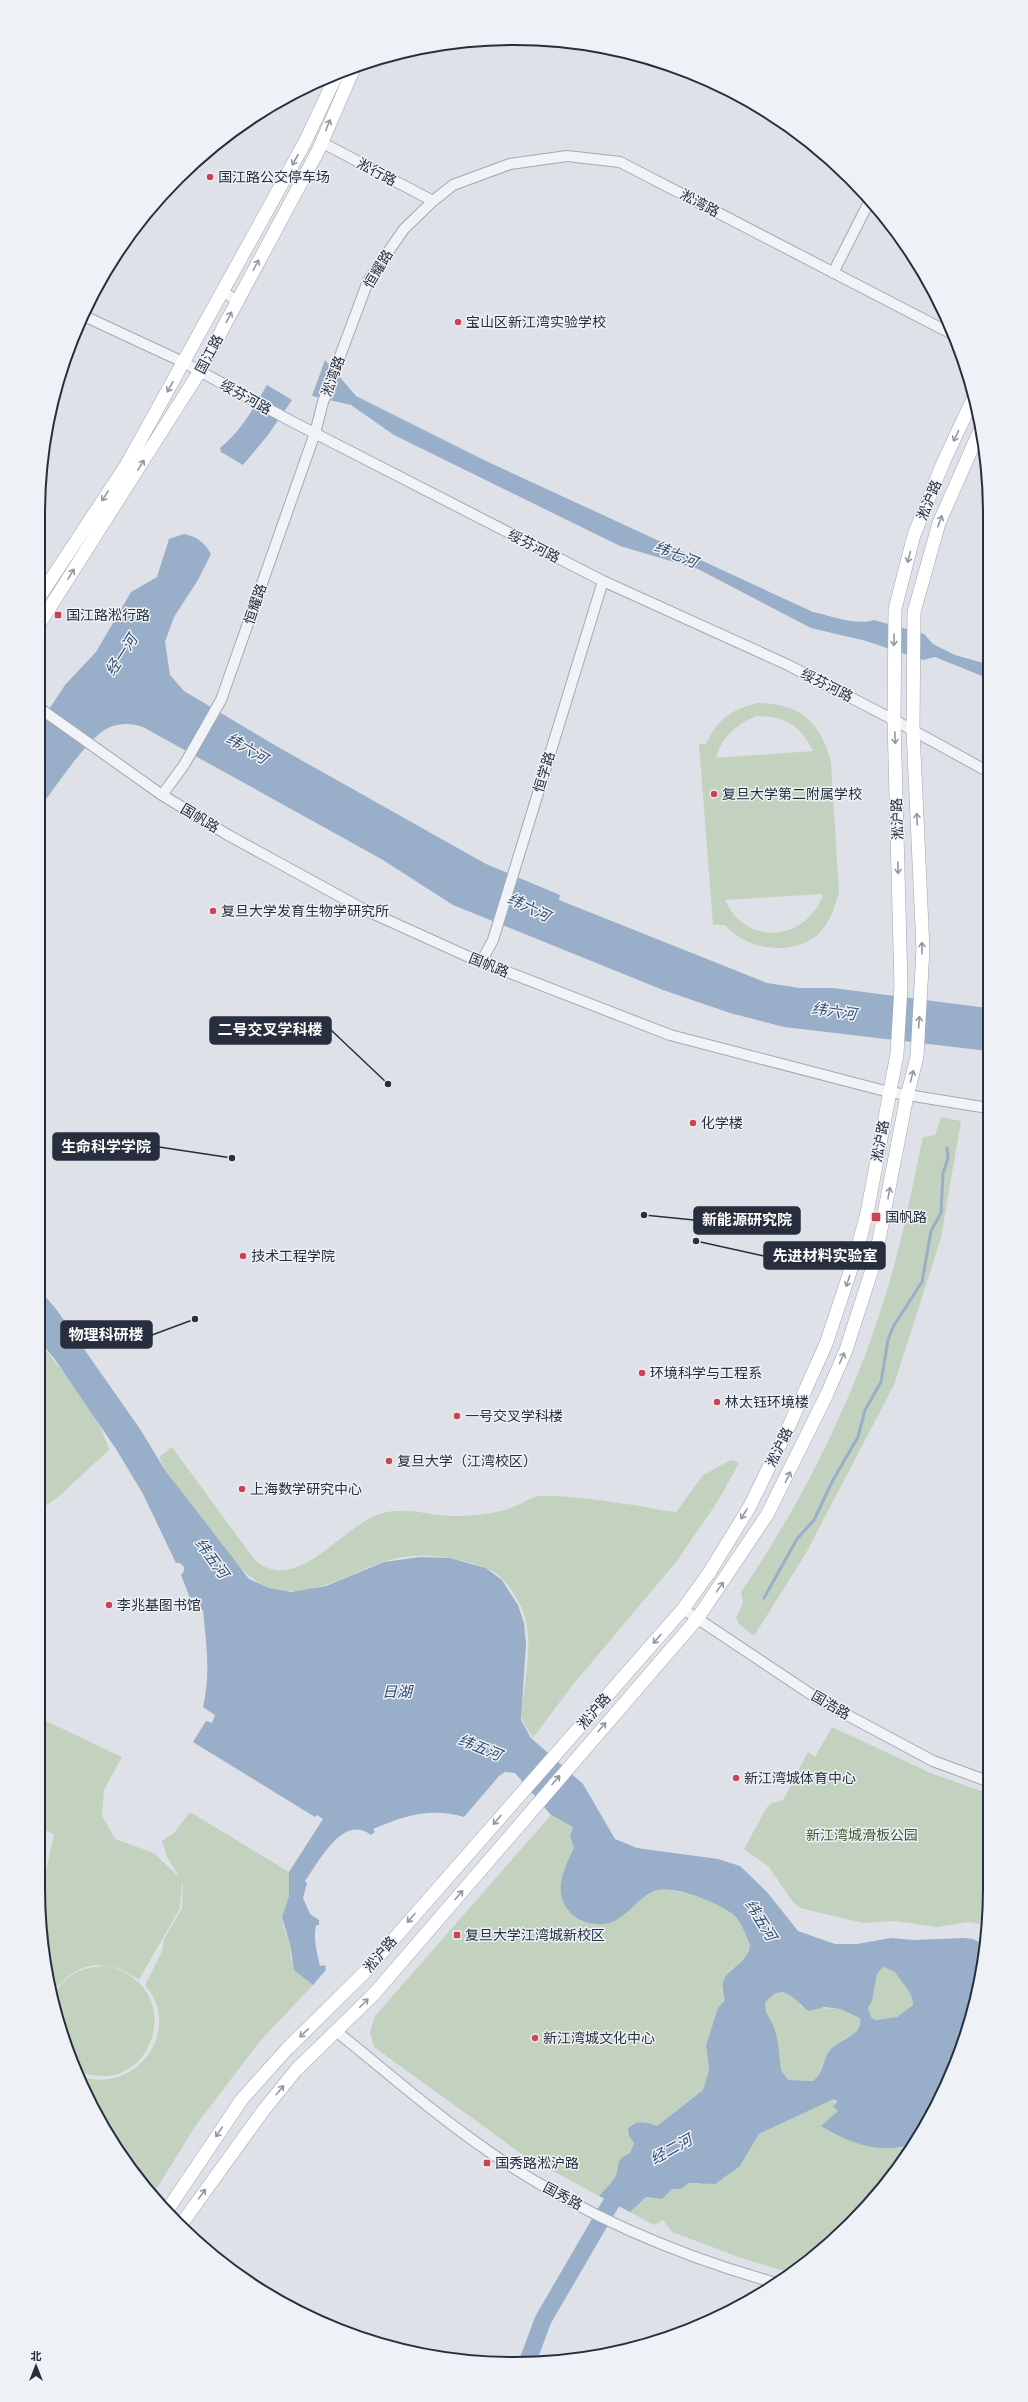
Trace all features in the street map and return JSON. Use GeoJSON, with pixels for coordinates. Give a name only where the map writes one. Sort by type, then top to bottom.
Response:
{"type":"FeatureCollection","features":[{"type":"Feature","properties":{"kind":"main road","name":"国江路"},"geometry":{"type":"LineString","coordinates":[[45,615],[200,371],[321,142],[351,75]]}},
{"type":"Feature","properties":{"kind":"main road","name":"国江路"},"geometry":{"type":"LineString","coordinates":[[45,588],[127,464],[305,142],[333,82]]}},
{"type":"Feature","properties":{"kind":"main road","name":"淞沪路"},"geometry":{"type":"LineString","coordinates":[[170,2207],[242,2099],[286,2049],[321,2017],[364,1973],[522,1790],[683,1609],[709,1573],[750,1506],[790,1426],[826,1344],[855,1257],[867,1213],[897,1054],[901,986],[894,720],[895,610],[914,535],[943,463],[970,405]]}},
{"type":"Feature","properties":{"kind":"main road","name":"淞沪路"},"geometry":{"type":"LineString","coordinates":[[183,2221],[263,2111],[296,2070],[374,1994],[536,1803],[697,1619],[723,1583],[774,1501],[810,1432],[846,1350],[875,1260],[907,1096],[917,1057],[922,949],[913,730],[914,612],[939,523],[976,438]]}},
{"type":"Feature","properties":{"kind":"main road","name":"国秀路"},"geometry":{"type":"LineString","coordinates":[[321,2017],[336,2031]]}},
{"type":"Feature","properties":{"kind":"street","name":"淞行路"},"geometry":{"type":"LineString","coordinates":[[321,142],[433,201]]}},
{"type":"Feature","properties":{"kind":"street","name":"淞湾路"},"geometry":{"type":"LineString","coordinates":[[433,201],[453,185],[510,164],[567,156],[620,162],[945,330]]}},
{"type":"Feature","properties":{"kind":"street","name":"恒耀路"},"geometry":{"type":"LineString","coordinates":[[342,349],[368,280],[404,229],[433,201]]}},
{"type":"Feature","properties":{"kind":"street"},"geometry":{"type":"LineString","coordinates":[[833,273],[867,205]]}},
{"type":"Feature","properties":{"kind":"street"},"geometry":{"type":"LineString","coordinates":[[222,292],[237,300]]}},
{"type":"Feature","properties":{"kind":"street","name":"绥芬河路"},"geometry":{"type":"LineString","coordinates":[[88,318],[183,362],[289,420],[602,580],[788,665],[913,730],[983,769]]}},
{"type":"Feature","properties":{"kind":"street","name":"淞湾路"},"geometry":{"type":"LineString","coordinates":[[323,402],[342,349]]}},
{"type":"Feature","properties":{"kind":"street","name":"恒耀路"},"geometry":{"type":"LineString","coordinates":[[162,795],[190,754],[221,700],[315,433],[323,402]]}},
{"type":"Feature","properties":{"kind":"street","name":"恒学路"},"geometry":{"type":"LineString","coordinates":[[481,962],[496,929],[602,580]]}},
{"type":"Feature","properties":{"kind":"street","name":"国帆路"},"geometry":{"type":"LineString","coordinates":[[45,711],[162,795],[228,835],[363,910],[481,962],[670,1035],[889,1092],[983,1107]]}},
{"type":"Feature","properties":{"kind":"street","name":"国浩路"},"geometry":{"type":"LineString","coordinates":[[683,1609],[821,1701],[933,1761],[983,1779]]}},
{"type":"Feature","properties":{"kind":"street","name":"国秀路"},"geometry":{"type":"LineString","coordinates":[[336,2031],[462,2132],[519,2171],[580,2206],[630,2230],[693,2256],[770,2281]]}},
{"type":"Feature","properties":{"kind":"green space"},"geometry":{"type":"Polygon","coordinates":[[[757,703],[772,704],[797,711],[815,726],[827,749],[831,763],[839,892],[833,912],[822,930],[812,939],[789,947],[777,948],[754,944],[733,933],[725,925],[713,925],[699,744],[706,744],[715,728],[726,716],[757,703]],[[756,716],[736,727],[726,737],[716,758],[813,751],[797,728],[783,720],[766,716],[756,716]],[[823,894],[725,900],[734,914],[747,926],[759,931],[772,933],[785,931],[798,926],[808,918],[817,907],[823,894]]]}},
{"type":"Feature","properties":{"kind":"green space"},"geometry":{"type":"Polygon","coordinates":[[[941,1117],[961,1121],[941,1238],[894,1385],[805,1555],[754,1636],[739,1624],[736,1618],[743,1602],[741,1592],[790,1514],[833,1431],[852,1389],[884,1302],[907,1213],[923,1137],[935,1135],[941,1117]]]}},
{"type":"Feature","properties":{"kind":"green space"},"geometry":{"type":"Polygon","coordinates":[[[45,1350],[89,1407],[104,1436],[109,1450],[57,1498],[45,1506],[45,1350]]]}},
{"type":"Feature","properties":{"kind":"green space"},"geometry":{"type":"Polygon","coordinates":[[[172,1447],[254,1559],[270,1569],[286,1570],[303,1564],[319,1555],[351,1530],[382,1513],[392,1511],[411,1511],[450,1516],[481,1515],[494,1513],[516,1506],[538,1496],[576,1497],[676,1512],[703,1475],[731,1460],[739,1463],[718,1501],[676,1562],[571,1687],[533,1738],[521,1716],[528,1658],[527,1624],[524,1613],[514,1593],[498,1574],[484,1567],[464,1561],[434,1556],[414,1556],[383,1562],[326,1585],[311,1589],[281,1591],[267,1587],[254,1579],[226,1552],[212,1535],[165,1469],[159,1457],[172,1447]]]}},
{"type":"Feature","properties":{"kind":"green space"},"geometry":{"type":"Polygon","coordinates":[[[45,1720],[122,1757],[104,1790],[102,1816],[115,1839],[154,1853],[180,1878],[167,1857],[162,1841],[174,1833],[190,1812],[289,1872],[289,1896],[282,1917],[284,1928],[290,1944],[291,1959],[306,1980],[313,1985],[261,2040],[196,2125],[156,2190],[124,2149],[93,2095],[85,2077],[100,2080],[119,2077],[135,2068],[148,2055],[156,2039],[159,2021],[156,2003],[145,1985],[162,1951],[164,1939],[182,1908],[183,1885],[182,1882],[180,1908],[139,1980],[127,1972],[115,1967],[103,1965],[91,1966],[80,1969],[70,1975],[56,1989],[49,1949],[45,1888],[45,1875],[54,1835],[45,1830],[45,1720]]]}},
{"type":"Feature","properties":{"kind":"green space","name":"新江湾城滑板公园"},"geometry":{"type":"Polygon","coordinates":[[[832,1727],[933,1774],[983,1792],[981,1924],[970,1922],[937,1927],[894,1921],[863,1923],[800,1908],[793,1902],[768,1866],[744,1849],[767,1807],[772,1803],[783,1800],[808,1752],[815,1757],[832,1727]]]}},
{"type":"Feature","properties":{"kind":"green space"},"geometry":{"type":"Polygon","coordinates":[[[551,1815],[573,1827],[570,1836],[574,1848],[564,1870],[561,1889],[616,1920],[652,1891],[670,1890],[683,1892],[709,1901],[730,1912],[740,1923],[750,1944],[746,1958],[729,1971],[721,1989],[725,2000],[718,2008],[706,2045],[709,2070],[703,2090],[657,2126],[640,2122],[632,2124],[629,2136],[634,2143],[630,2153],[625,2155],[620,2160],[616,2176],[599,2196],[523,2155],[374,2047],[370,2032],[375,2016],[551,1815]]]}},
{"type":"Feature","properties":{"kind":"green space"},"geometry":{"type":"Polygon","coordinates":[[[108,1966],[134,1978],[149,1997],[155,2018],[151,2039],[141,2058],[124,2071],[102,2076],[83,2071],[70,2039],[57,1991],[62,1983],[74,1974],[82,1970],[108,1966]]]}},
{"type":"Feature","properties":{"kind":"green space"},"geometry":{"type":"Polygon","coordinates":[[[883,1967],[895,1972],[909,1992],[913,2005],[897,2017],[875,2020],[871,2017],[868,2008],[872,2001],[877,1974],[883,1967]]]}},
{"type":"Feature","properties":{"kind":"green space"},"geometry":{"type":"Polygon","coordinates":[[[783,1992],[791,1995],[802,2007],[840,2009],[860,2018],[858,2029],[851,2036],[832,2048],[820,2073],[813,2081],[788,2080],[781,2070],[778,2042],[766,2012],[765,2002],[776,1993],[783,1992]]]}},
{"type":"Feature","properties":{"kind":"green space"},"geometry":{"type":"Polygon","coordinates":[[[834,2099],[838,2111],[822,2126],[898,2148],[905,2147],[886,2174],[846,2220],[823,2241],[785,2271],[744,2259],[672,2232],[663,2220],[654,2225],[630,2212],[646,2197],[662,2199],[672,2189],[681,2189],[689,2183],[699,2184],[740,2166],[759,2134],[834,2099]]]}},
{"type":"Feature","properties":{"kind":"water","name":"纬七河"},"geometry":{"type":"Polygon","coordinates":[[[325,360],[356,396],[486,461],[813,612],[852,621],[867,622],[874,620],[924,634],[933,644],[955,655],[983,663],[983,676],[935,657],[923,660],[866,641],[811,628],[698,569],[620,546],[394,435],[351,405],[312,396],[325,360]]]}},
{"type":"Feature","properties":{"kind":"water"},"geometry":{"type":"Polygon","coordinates":[[[267,385],[292,400],[268,435],[243,465],[221,452],[220,448],[241,426],[252,411],[267,385]]]}},
{"type":"Feature","properties":{"kind":"water"},"geometry":{"type":"Polygon","coordinates":[[[184,534],[193,537],[206,546],[211,554],[198,580],[174,617],[165,642],[170,675],[184,691],[278,747],[486,864],[560,895],[559,900],[767,983],[800,988],[833,988],[983,1007],[983,1050],[784,1027],[730,1013],[663,990],[453,905],[383,860],[143,727],[126,724],[110,727],[101,732],[82,752],[45,800],[45,715],[65,685],[96,652],[131,592],[157,577],[169,539],[184,534]]]}},
{"type":"Feature","properties":{"kind":"water"},"geometry":{"type":"Polygon","coordinates":[[[45,1296],[56,1309],[140,1429],[165,1470],[249,1579],[269,1588],[291,1592],[326,1586],[384,1562],[420,1557],[450,1558],[486,1568],[502,1580],[518,1605],[524,1623],[526,1644],[521,1720],[531,1738],[583,1784],[615,1839],[637,1848],[718,1859],[740,1866],[767,1892],[798,1931],[835,1944],[857,1944],[891,1938],[914,1940],[963,1938],[973,1939],[980,1942],[974,1979],[958,2039],[935,2095],[906,2146],[876,2148],[865,2146],[844,2138],[821,2126],[838,2111],[833,2106],[837,2102],[834,2099],[759,2134],[740,2166],[715,2184],[689,2183],[681,2189],[672,2189],[662,2199],[646,2197],[630,2212],[599,2196],[615,2178],[620,2160],[625,2155],[630,2153],[634,2143],[629,2136],[628,2129],[634,2124],[641,2122],[657,2126],[703,2090],[709,2070],[706,2045],[718,2008],[725,2000],[723,1989],[724,1981],[727,1974],[744,1959],[748,1953],[750,1944],[739,1921],[727,1910],[694,1895],[670,1890],[652,1892],[618,1919],[604,1924],[583,1921],[573,1915],[566,1907],[562,1899],[561,1882],[566,1865],[574,1848],[570,1836],[573,1827],[551,1815],[515,1773],[505,1772],[499,1776],[464,1817],[440,1813],[417,1814],[395,1820],[373,1829],[375,1832],[371,1835],[361,1830],[351,1830],[341,1835],[332,1843],[305,1881],[307,1883],[303,1898],[310,1914],[319,1920],[319,1925],[316,1925],[315,1930],[316,1946],[320,1966],[325,1965],[326,1970],[313,1985],[294,1970],[290,1944],[282,1917],[289,1896],[289,1872],[323,1819],[317,1815],[315,1817],[193,1742],[206,1721],[212,1723],[215,1715],[203,1707],[207,1682],[207,1670],[203,1610],[197,1610],[194,1597],[190,1598],[181,1575],[184,1571],[184,1567],[180,1563],[176,1563],[143,1494],[116,1449],[54,1358],[45,1348],[45,1296]],[[883,1967],[877,1974],[872,2001],[868,2008],[871,2017],[875,2020],[897,2017],[913,2005],[909,1992],[895,1972],[883,1967]],[[783,1992],[776,1993],[765,2002],[766,2012],[774,2027],[778,2042],[781,2070],[788,2080],[813,2081],[820,2073],[832,2048],[851,2036],[858,2029],[860,2018],[840,2009],[825,2007],[809,2011],[791,1996],[783,1992]]]}},
{"type":"Feature","properties":{"kind":"waterway"},"geometry":{"type":"LineString","coordinates":[[764,1598],[797,1539],[814,1520],[833,1480],[858,1437],[865,1410],[881,1382],[888,1340],[893,1327],[922,1282],[931,1231],[941,1213],[943,1174],[948,1158],[947,1148]]}},
{"type":"Feature","properties":{"kind":"waterway","name":"经二河"},"geometry":{"type":"LineString","coordinates":[[529,2357],[543,2320],[614,2198],[625,2185]]}},
{"type":"Feature","properties":{"kind":"place","name":"国江路公交停车场"},"geometry":{"type":"Point","coordinates":[210,177]}},
{"type":"Feature","properties":{"kind":"place","name":"宝山区新江湾实验学校"},"geometry":{"type":"Point","coordinates":[458,322]}},
{"type":"Feature","properties":{"kind":"place","name":"国江路淞行路"},"geometry":{"type":"Point","coordinates":[58,615]}},
{"type":"Feature","properties":{"kind":"place","name":"复旦大学第二附属学校"},"geometry":{"type":"Point","coordinates":[714,794]}},
{"type":"Feature","properties":{"kind":"place","name":"复旦大学发育生物学研究所"},"geometry":{"type":"Point","coordinates":[213,911]}},
{"type":"Feature","properties":{"kind":"place","name":"二号交叉学科楼"},"geometry":{"type":"Point","coordinates":[388,1084]}},
{"type":"Feature","properties":{"kind":"place","name":"化学楼"},"geometry":{"type":"Point","coordinates":[693,1123]}},
{"type":"Feature","properties":{"kind":"place","name":"生命科学学院"},"geometry":{"type":"Point","coordinates":[232,1158]}},
{"type":"Feature","properties":{"kind":"place","name":"新能源研究院"},"geometry":{"type":"Point","coordinates":[644,1215]}},
{"type":"Feature","properties":{"kind":"place","name":"国帆路"},"geometry":{"type":"Point","coordinates":[876,1217]}},
{"type":"Feature","properties":{"kind":"place","name":"先进材料实验室"},"geometry":{"type":"Point","coordinates":[696,1241]}},
{"type":"Feature","properties":{"kind":"place","name":"技术工程学院"},"geometry":{"type":"Point","coordinates":[243,1256]}},
{"type":"Feature","properties":{"kind":"place","name":"物理科研楼"},"geometry":{"type":"Point","coordinates":[195,1319]}},
{"type":"Feature","properties":{"kind":"place","name":"环境科学与工程系"},"geometry":{"type":"Point","coordinates":[642,1373]}},
{"type":"Feature","properties":{"kind":"place","name":"林太钰环境楼"},"geometry":{"type":"Point","coordinates":[717,1402]}},
{"type":"Feature","properties":{"kind":"place","name":"一号交叉学科楼"},"geometry":{"type":"Point","coordinates":[457,1416]}},
{"type":"Feature","properties":{"kind":"place","name":"复旦大学（江湾校区）"},"geometry":{"type":"Point","coordinates":[389,1461]}},
{"type":"Feature","properties":{"kind":"place","name":"上海数学研究中心"},"geometry":{"type":"Point","coordinates":[242,1489]}},
{"type":"Feature","properties":{"kind":"place","name":"李兆基图书馆"},"geometry":{"type":"Point","coordinates":[109,1605]}},
{"type":"Feature","properties":{"kind":"place","name":"新江湾城体育中心"},"geometry":{"type":"Point","coordinates":[736,1778]}},
{"type":"Feature","properties":{"kind":"place","name":"复旦大学江湾城新校区"},"geometry":{"type":"Point","coordinates":[457,1935]}},
{"type":"Feature","properties":{"kind":"place","name":"新江湾城文化中心"},"geometry":{"type":"Point","coordinates":[535,2038]}},
{"type":"Feature","properties":{"kind":"place","name":"国秀路淞沪路"},"geometry":{"type":"Point","coordinates":[487,2163]}},
{"type":"Feature","properties":{"kind":"water label","name":"经一河"},"geometry":{"type":"Point","coordinates":[121,655]}},
{"type":"Feature","properties":{"kind":"water label","name":"纬六河"},"geometry":{"type":"Point","coordinates":[247,748]}},
{"type":"Feature","properties":{"kind":"water label","name":"纬六河"},"geometry":{"type":"Point","coordinates":[529,907]}},
{"type":"Feature","properties":{"kind":"water label","name":"纬六河"},"geometry":{"type":"Point","coordinates":[834,1011]}},
{"type":"Feature","properties":{"kind":"water label","name":"纬五河"},"geometry":{"type":"Point","coordinates":[212,1558]}},
{"type":"Feature","properties":{"kind":"water label","name":"日湖"},"geometry":{"type":"Point","coordinates":[397,1691]}},
{"type":"Feature","properties":{"kind":"water label","name":"纬五河"},"geometry":{"type":"Point","coordinates":[480,1747]}},
{"type":"Feature","properties":{"kind":"water label","name":"纬五河"},"geometry":{"type":"Point","coordinates":[761,1920]}}]}
